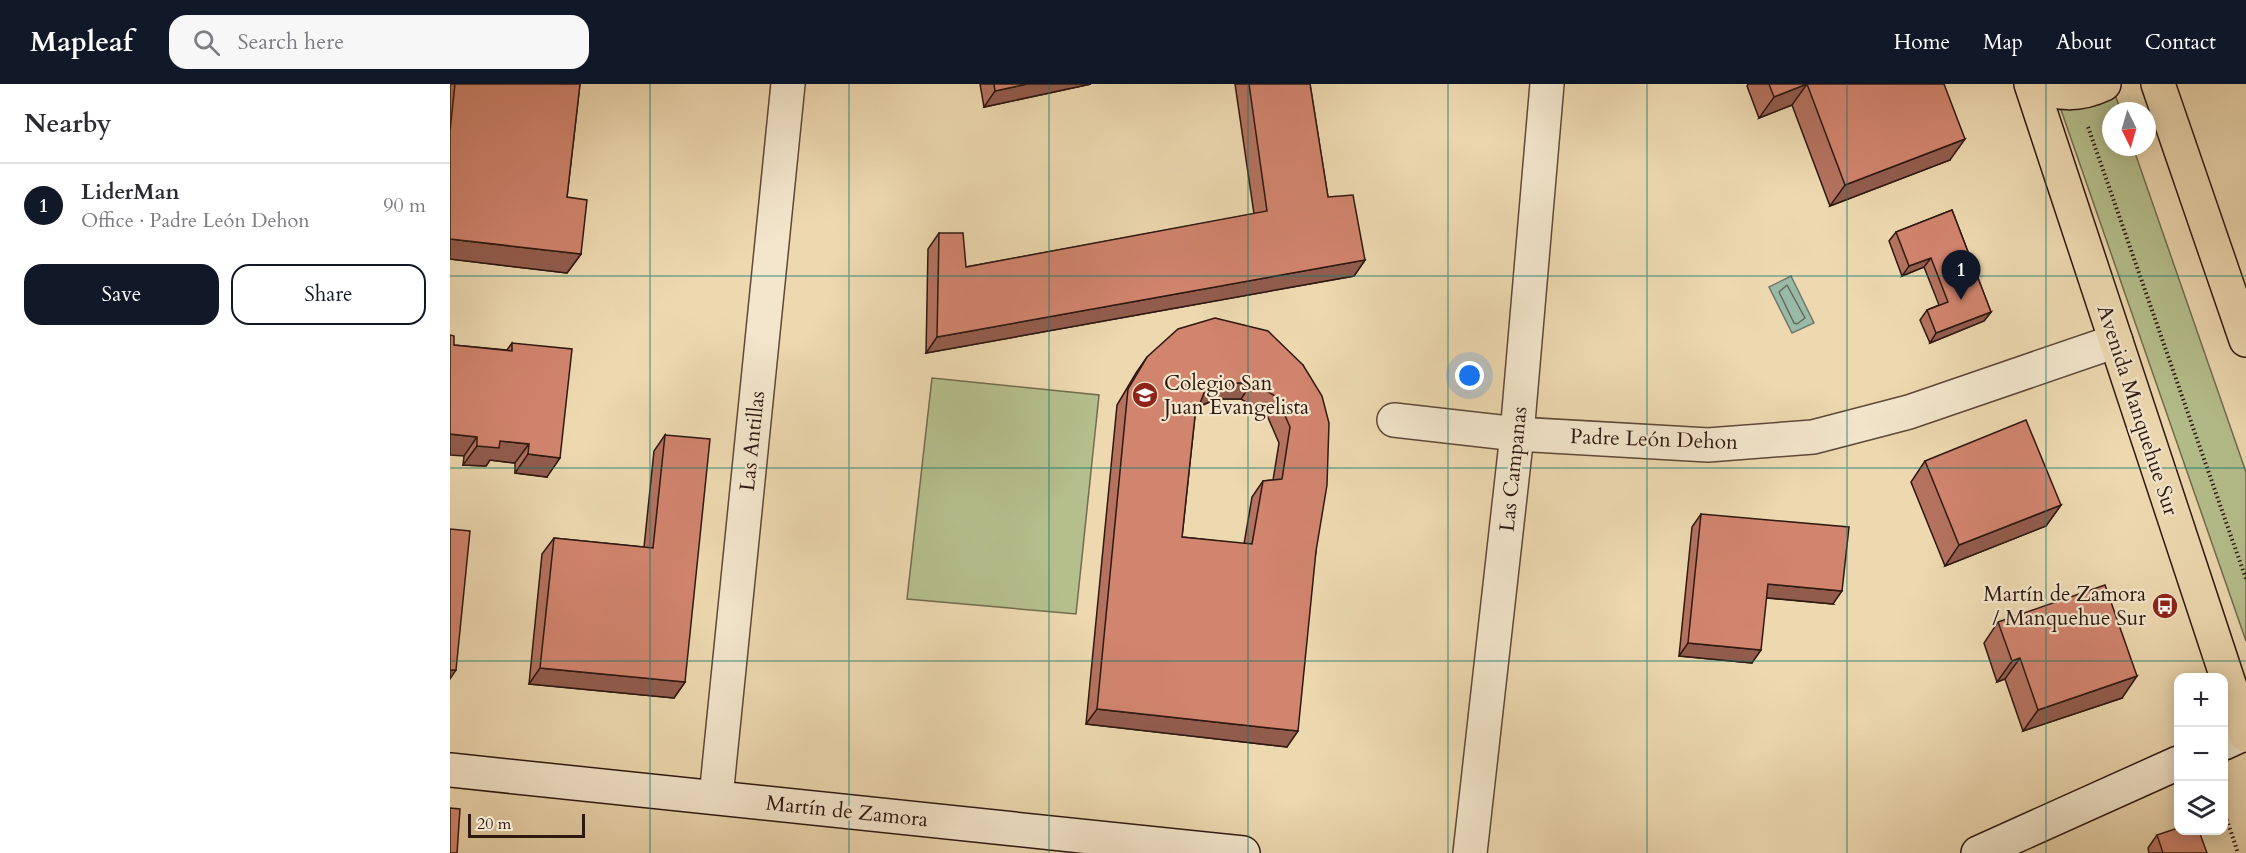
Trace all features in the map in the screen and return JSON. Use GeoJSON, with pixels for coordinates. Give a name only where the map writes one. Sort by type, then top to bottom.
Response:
{"type":"FeatureCollection","features":[{"type":"Feature","properties":{"kind":"main road"},"geometry":{"type":"LineString","coordinates":[[2032,84],[2061,94],[2090,89]]}},
{"type":"Feature","properties":{"kind":"main road","name":"Avenida Manquehue Sur"},"geometry":{"type":"LineString","coordinates":[[2032,84],[2246,734]]}},
{"type":"Feature","properties":{"kind":"main road"},"geometry":{"type":"LineString","coordinates":[[2158,84],[2246,340]]}},
{"type":"Feature","properties":{"kind":"street","name":"Las Antillas"},"geometry":{"type":"LineString","coordinates":[[716,797],[788,84]]}},
{"type":"Feature","properties":{"kind":"street","name":"Las Campanas"},"geometry":{"type":"LineString","coordinates":[[1470,853],[1518,434],[1547,84]]}},
{"type":"Feature","properties":{"kind":"street","name":"Padre León Dehon"},"geometry":{"type":"LineString","coordinates":[[1394,420],[1518,434],[1708,445],[1813,437],[1910,412],[2116,341]]}},
{"type":"Feature","properties":{"kind":"street"},"geometry":{"type":"LineString","coordinates":[[2228,741],[2246,734]]}},
{"type":"Feature","properties":{"kind":"street"},"geometry":{"type":"LineString","coordinates":[[1988,851],[2174,765]]}},
{"type":"Feature","properties":{"kind":"street","name":"Martín de Zamora"},"geometry":{"type":"LineString","coordinates":[[450,770],[1244,853]]}},
{"type":"Feature","properties":{"kind":"path"},"geometry":{"type":"LineString","coordinates":[[2090,89],[2246,579]]}},
{"type":"Feature","properties":{"kind":"path"},"geometry":{"type":"LineString","coordinates":[[2228,825],[2238,853]]}},
{"type":"Feature","properties":{"kind":"green space"},"geometry":{"type":"Polygon","coordinates":[[[2052,84],[2111,84],[2118,102],[2102,102],[2102,156],[2136,156],[2246,472],[2246,641],[2052,84]]]}},
{"type":"Feature","properties":{"kind":"green space"},"geometry":{"type":"Polygon","coordinates":[[[932,378],[1099,395],[1076,614],[907,599],[932,378]]]}},
{"type":"Feature","properties":{"kind":"water"},"geometry":{"type":"Polygon","coordinates":[[[1791,276],[1814,323],[1792,333],[1769,287],[1791,276]]]}},
{"type":"Feature","properties":{"kind":"building"},"geometry":{"type":"Polygon","coordinates":[[[455,84],[580,84],[567,197],[587,200],[581,254],[450,239],[450,131],[455,84]]]}},
{"type":"Feature","properties":{"kind":"building"},"geometry":{"type":"Polygon","coordinates":[[[994,84],[1027,84],[995,91],[994,84]]]}},
{"type":"Feature","properties":{"kind":"building"},"geometry":{"type":"Polygon","coordinates":[[[1249,84],[1310,84],[1328,197],[1353,195],[1365,260],[937,337],[939,233],[963,233],[966,267],[1267,211],[1249,84]]]}},
{"type":"Feature","properties":{"kind":"building"},"geometry":{"type":"Polygon","coordinates":[[[1769,84],[1807,84],[1774,97],[1769,84]]]}},
{"type":"Feature","properties":{"kind":"building"},"geometry":{"type":"Polygon","coordinates":[[[1807,84],[1944,84],[1965,139],[1845,185],[1807,84]]]}},
{"type":"Feature","properties":{"kind":"building"},"geometry":{"type":"Polygon","coordinates":[[[1952,210],[1991,312],[1936,333],[1927,310],[1948,302],[1931,258],[1909,266],[1896,232],[1952,210]]]}},
{"type":"Feature","properties":{"kind":"building"},"geometry":{"type":"Polygon","coordinates":[[[1215,318],[1268,331],[1303,365],[1322,396],[1329,423],[1327,485],[1316,551],[1298,731],[1097,709],[1128,389],[1147,357],[1178,329],[1215,318]],[[1227,383],[1204,393],[1195,416],[1182,537],[1252,544],[1263,481],[1282,479],[1290,427],[1277,397],[1252,383],[1227,383]]]}},
{"type":"Feature","properties":{"kind":"building"},"geometry":{"type":"Polygon","coordinates":[[[450,335],[454,336],[454,345],[512,351],[512,343],[572,349],[560,458],[528,454],[529,444],[500,441],[499,448],[477,446],[477,437],[450,434],[450,335]]]}},
{"type":"Feature","properties":{"kind":"building"},"geometry":{"type":"Polygon","coordinates":[[[2026,420],[2061,505],[1959,545],[1925,461],[2026,420]]]}},
{"type":"Feature","properties":{"kind":"building"},"geometry":{"type":"Polygon","coordinates":[[[665,435],[710,439],[685,682],[540,668],[554,538],[653,548],[665,435]]]}},
{"type":"Feature","properties":{"kind":"building"},"geometry":{"type":"Polygon","coordinates":[[[1701,514],[1849,527],[1842,591],[1768,584],[1761,650],[1688,643],[1701,514]]]}},
{"type":"Feature","properties":{"kind":"building"},"geometry":{"type":"Polygon","coordinates":[[[450,529],[470,531],[456,670],[450,670],[450,529]]]}},
{"type":"Feature","properties":{"kind":"building"},"geometry":{"type":"Polygon","coordinates":[[[2105,585],[2137,676],[2038,710],[2020,658],[2012,661],[1998,622],[2105,585]]]}},
{"type":"Feature","properties":{"kind":"building"},"geometry":{"type":"Polygon","coordinates":[[[450,808],[460,809],[457,853],[450,853],[450,808]]]}},
{"type":"Feature","properties":{"kind":"building"},"geometry":{"type":"Polygon","coordinates":[[[2174,829],[2174,835],[2200,835],[2207,853],[2163,853],[2157,835],[2174,829]]]}},
{"type":"Feature","properties":{"kind":"place","name":"LiderMan"},"geometry":{"type":"Point","coordinates":[1961,300]}},
{"type":"Feature","properties":{"kind":"place","name":"Colegio San Juan Evangelista"},"geometry":{"type":"Point","coordinates":[1145,395]}},
{"type":"Feature","properties":{"kind":"place","name":"Martín de Zamora / Manquehue Sur"},"geometry":{"type":"Point","coordinates":[2165,606]}}]}
